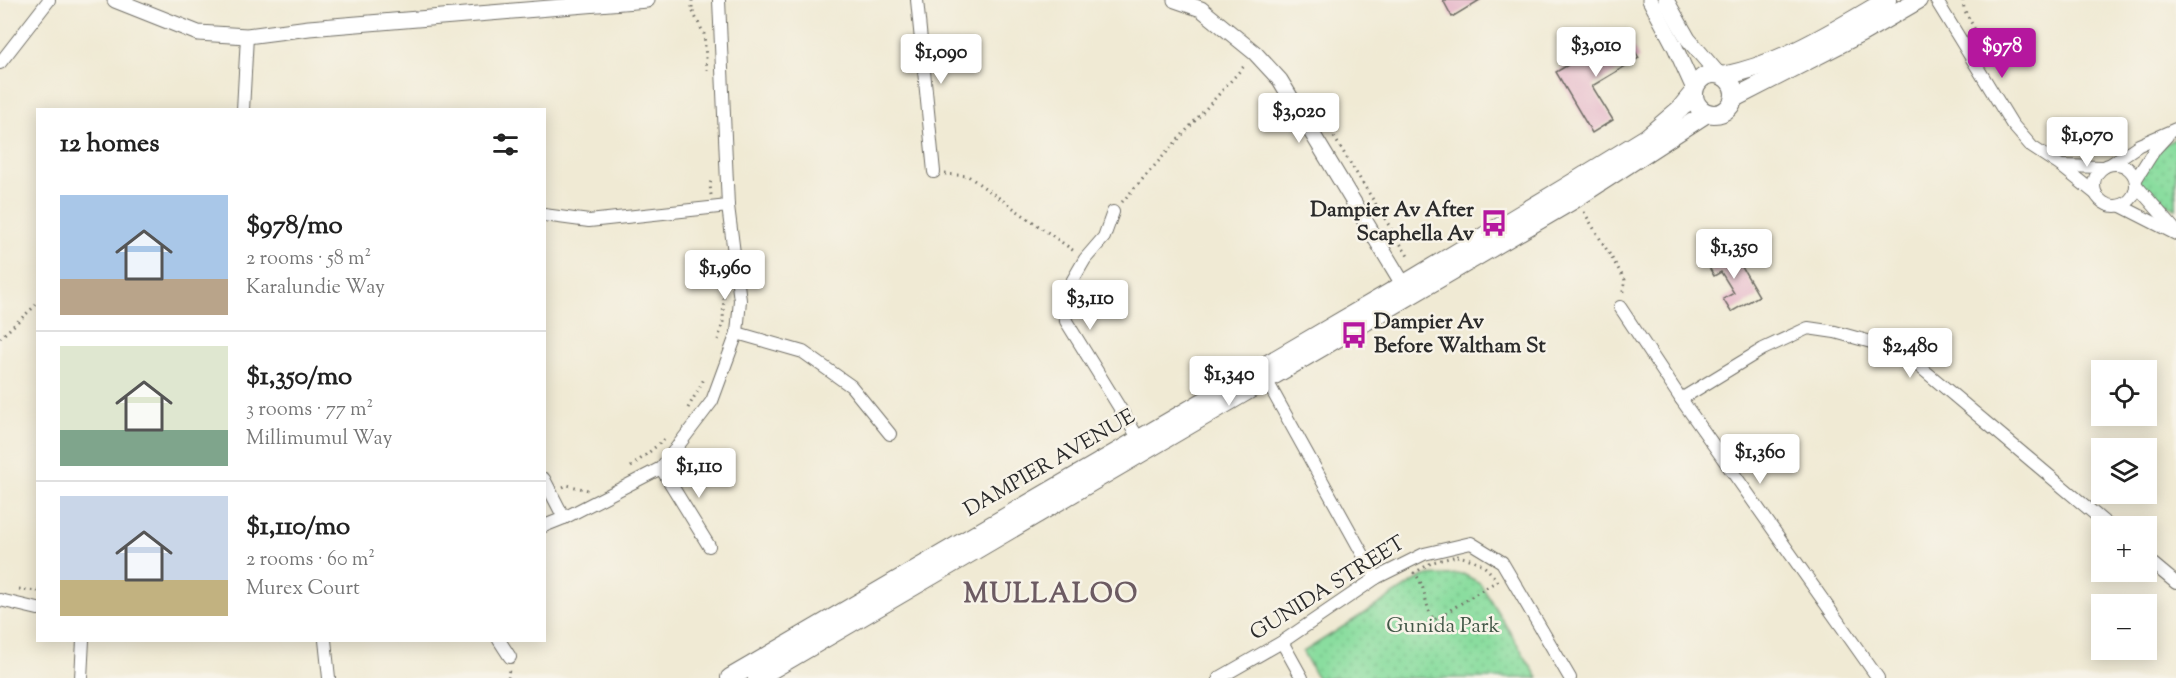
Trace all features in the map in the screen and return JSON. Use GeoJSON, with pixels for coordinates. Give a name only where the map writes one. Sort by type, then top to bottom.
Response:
{"type":"FeatureCollection","features":[{"type":"Feature","properties":{"kind":"main road"},"geometry":{"type":"LineString","coordinates":[[1721,76],[1755,68],[1791,54],[1887,0]]}},
{"type":"Feature","properties":{"kind":"main road"},"geometry":{"type":"LineString","coordinates":[[1734,98],[1863,32],[1918,0]]}},
{"type":"Feature","properties":{"kind":"main road"},"geometry":{"type":"LineString","coordinates":[[1713,74],[1721,76],[1732,85],[1734,98],[1724,112],[1716,115],[1707,113],[1696,105],[1694,91],[1701,78],[1713,74]]}},
{"type":"Feature","properties":{"kind":"main road","name":"DAMPIER AVENUE"},"geometry":{"type":"LineString","coordinates":[[1407,290],[1646,138],[1680,109],[1694,91]]}},
{"type":"Feature","properties":{"kind":"main road","name":"DAMPIER AVENUE"},"geometry":{"type":"LineString","coordinates":[[730,678],[1142,444],[1407,290],[1583,194],[1707,113]]}},
{"type":"Feature","properties":{"kind":"main road","name":"DAMPIER AVENUE"},"geometry":{"type":"LineString","coordinates":[[757,678],[1142,444]]}},
{"type":"Feature","properties":{"kind":"street"},"geometry":{"type":"LineString","coordinates":[[0,63],[49,0]]}},
{"type":"Feature","properties":{"kind":"street"},"geometry":{"type":"LineString","coordinates":[[115,0],[198,33],[247,36],[577,3],[647,0]]}},
{"type":"Feature","properties":{"kind":"street"},"geometry":{"type":"LineString","coordinates":[[546,525],[661,468],[712,401],[737,333],[740,300],[728,206],[719,0]]}},
{"type":"Feature","properties":{"kind":"street"},"geometry":{"type":"LineString","coordinates":[[917,0],[934,172]]}},
{"type":"Feature","properties":{"kind":"street"},"geometry":{"type":"LineString","coordinates":[[1175,0],[1201,9],[1255,53],[1280,80],[1407,290]]}},
{"type":"Feature","properties":{"kind":"street"},"geometry":{"type":"LineString","coordinates":[[1650,0],[1675,47],[1694,91]]}},
{"type":"Feature","properties":{"kind":"street"},"geometry":{"type":"LineString","coordinates":[[1666,0],[1688,39],[1721,76]]}},
{"type":"Feature","properties":{"kind":"street"},"geometry":{"type":"LineString","coordinates":[[1936,0],[2012,123],[2032,147],[2061,166],[2096,194],[2103,203],[2109,206],[2121,206],[2176,232]]}},
{"type":"Feature","properties":{"kind":"street"},"geometry":{"type":"LineString","coordinates":[[243,108],[247,36]]}},
{"type":"Feature","properties":{"kind":"street"},"geometry":{"type":"LineString","coordinates":[[2096,194],[2095,179],[2107,166],[2139,145],[2174,130]]}},
{"type":"Feature","properties":{"kind":"street"},"geometry":{"type":"LineString","coordinates":[[2121,206],[2129,202],[2134,194],[2136,182],[2155,149],[2174,130]]}},
{"type":"Feature","properties":{"kind":"street"},"geometry":{"type":"LineString","coordinates":[[2061,166],[2123,165],[2133,173],[2136,182],[2176,232]]}},
{"type":"Feature","properties":{"kind":"street"},"geometry":{"type":"LineString","coordinates":[[546,215],[589,221],[728,206]]}},
{"type":"Feature","properties":{"kind":"street"},"geometry":{"type":"LineString","coordinates":[[1113,212],[1104,237],[1085,259],[1063,297],[1066,321],[1142,444]]}},
{"type":"Feature","properties":{"kind":"street"},"geometry":{"type":"LineString","coordinates":[[1620,307],[1681,399],[1878,678]]}},
{"type":"Feature","properties":{"kind":"street"},"geometry":{"type":"LineString","coordinates":[[1681,399],[1763,350],[1808,327],[1900,350],[2097,516]]}},
{"type":"Feature","properties":{"kind":"street"},"geometry":{"type":"LineString","coordinates":[[737,333],[803,352],[851,386],[890,434]]}},
{"type":"Feature","properties":{"kind":"street"},"geometry":{"type":"LineString","coordinates":[[1263,374],[1376,578]]}},
{"type":"Feature","properties":{"kind":"street"},"geometry":{"type":"LineString","coordinates":[[661,468],[709,546]]}},
{"type":"Feature","properties":{"kind":"street"},"geometry":{"type":"LineString","coordinates":[[546,483],[564,518]]}},
{"type":"Feature","properties":{"kind":"street","name":"GUNIDA STREET"},"geometry":{"type":"LineString","coordinates":[[1219,678],[1282,642],[1376,578],[1424,554],[1471,543],[1502,562],[1570,678]]}},
{"type":"Feature","properties":{"kind":"street"},"geometry":{"type":"LineString","coordinates":[[2157,567],[2176,583]]}},
{"type":"Feature","properties":{"kind":"street"},"geometry":{"type":"LineString","coordinates":[[0,600],[36,609]]}},
{"type":"Feature","properties":{"kind":"street"},"geometry":{"type":"LineString","coordinates":[[81,678],[82,642]]}},
{"type":"Feature","properties":{"kind":"street"},"geometry":{"type":"LineString","coordinates":[[325,642],[329,678]]}},
{"type":"Feature","properties":{"kind":"street"},"geometry":{"type":"LineString","coordinates":[[500,642],[510,657]]}},
{"type":"Feature","properties":{"kind":"street"},"geometry":{"type":"LineString","coordinates":[[1282,642],[1302,678]]}},
{"type":"Feature","properties":{"kind":"path"},"geometry":{"type":"LineString","coordinates":[[692,0],[692,10],[704,34],[707,75]]}},
{"type":"Feature","properties":{"kind":"path"},"geometry":{"type":"LineString","coordinates":[[1963,0],[1964,9],[1995,68]]}},
{"type":"Feature","properties":{"kind":"path"},"geometry":{"type":"LineString","coordinates":[[1113,212],[1255,53]]}},
{"type":"Feature","properties":{"kind":"path"},"geometry":{"type":"LineString","coordinates":[[712,208],[710,184],[716,170]]}},
{"type":"Feature","properties":{"kind":"path"},"geometry":{"type":"LineString","coordinates":[[934,172],[968,176],[1085,259]]}},
{"type":"Feature","properties":{"kind":"path"},"geometry":{"type":"LineString","coordinates":[[1580,205],[1625,280],[1620,307]]}},
{"type":"Feature","properties":{"kind":"path"},"geometry":{"type":"LineString","coordinates":[[717,344],[723,322],[724,282]]}},
{"type":"Feature","properties":{"kind":"path"},"geometry":{"type":"LineString","coordinates":[[0,338],[36,305]]}},
{"type":"Feature","properties":{"kind":"path"},"geometry":{"type":"LineString","coordinates":[[686,411],[707,374]]}},
{"type":"Feature","properties":{"kind":"path"},"geometry":{"type":"LineString","coordinates":[[631,467],[667,436]]}},
{"type":"Feature","properties":{"kind":"path"},"geometry":{"type":"LineString","coordinates":[[551,492],[567,485],[588,490],[596,486]]}},
{"type":"Feature","properties":{"kind":"path"},"geometry":{"type":"LineString","coordinates":[[1457,556],[1474,560],[1489,568],[1497,581],[1434,620],[1425,604],[1423,587],[1414,573],[1433,562],[1457,556]]}},
{"type":"Feature","properties":{"kind":"green space"},"geometry":{"type":"Polygon","coordinates":[[[2176,138],[2176,210],[2136,186],[2150,152],[2176,138]]]}},
{"type":"Feature","properties":{"kind":"green space","name":"Gunida Park"},"geometry":{"type":"Polygon","coordinates":[[[1463,574],[1480,583],[1538,678],[1317,678],[1303,652],[1423,576],[1463,574]]]}},
{"type":"Feature","properties":{"kind":"building"},"geometry":{"type":"Polygon","coordinates":[[[1443,0],[1480,0],[1452,17],[1443,0]]]}},
{"type":"Feature","properties":{"kind":"building"},"geometry":{"type":"Polygon","coordinates":[[[1624,32],[1639,58],[1592,86],[1613,120],[1592,133],[1556,72],[1624,32]]]}},
{"type":"Feature","properties":{"kind":"building"},"geometry":{"type":"Polygon","coordinates":[[[1732,250],[1759,296],[1731,312],[1723,299],[1734,293],[1721,272],[1714,276],[1707,264],[1732,250]]]}},
{"type":"Feature","properties":{"kind":"place","name":"Dampier Av After Scaphella Av"},"geometry":{"type":"Point","coordinates":[1494,223]}},
{"type":"Feature","properties":{"kind":"place","name":"Dampier Av Before Waltham St"},"geometry":{"type":"Point","coordinates":[1354,335]}},
{"type":"Feature","properties":{"kind":"district","name":"MULLALOO"},"geometry":{"type":"Point","coordinates":[1051,595]}}]}
